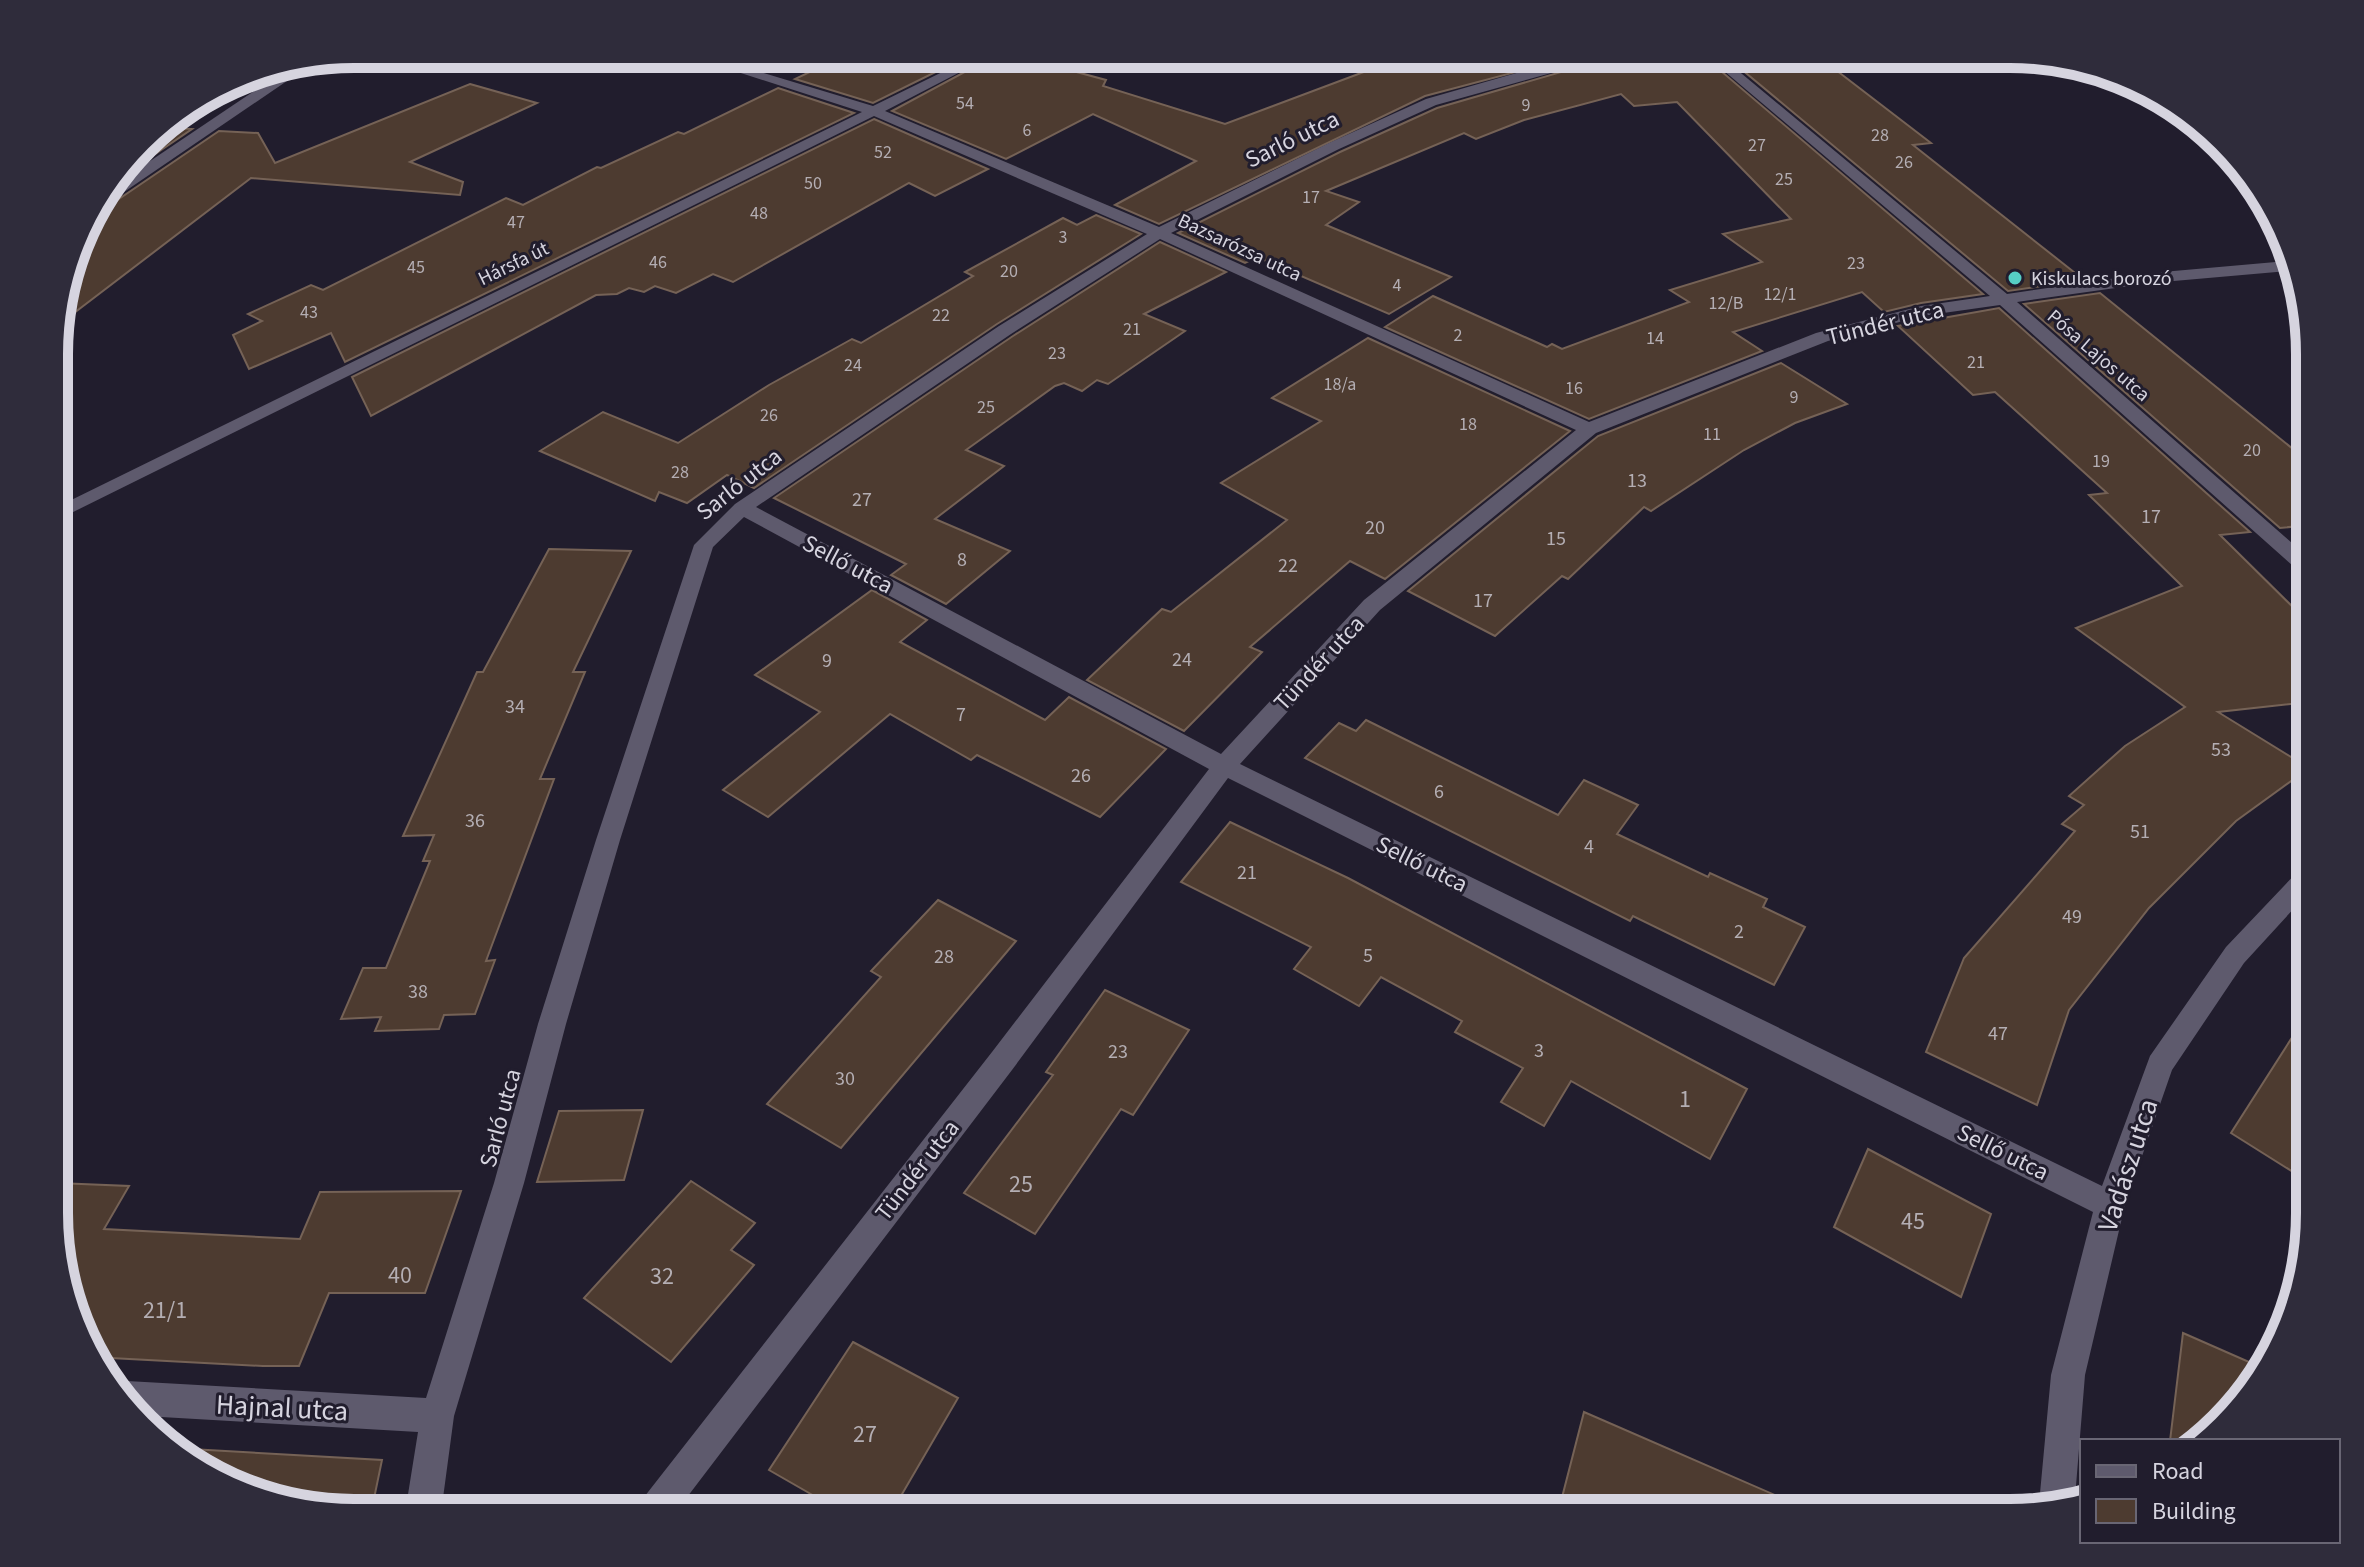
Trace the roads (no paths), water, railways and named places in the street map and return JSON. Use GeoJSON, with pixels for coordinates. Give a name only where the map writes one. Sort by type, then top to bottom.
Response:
{"type":"FeatureCollection","features":[{"type":"Feature","properties":{"kind":"street","name":"Bazsarózsa utca"},"geometry":{"type":"LineString","coordinates":[[734,68],[871,110],[1159,233],[1589,429]]}},
{"type":"Feature","properties":{"kind":"street","name":"Hársfa út"},"geometry":{"type":"LineString","coordinates":[[68,509],[960,68]]}},
{"type":"Feature","properties":{"kind":"street","name":"Sarló utca"},"geometry":{"type":"LineString","coordinates":[[425,1499],[437,1416],[509,1183],[598,871],[704,545],[742,508],[1005,330],[1159,233],[1334,146],[1431,102],[1553,68]]}},
{"type":"Feature","properties":{"kind":"street","name":"Pósa Lajos utca"},"geometry":{"type":"LineString","coordinates":[[1727,68],[2002,298],[2295,557]]}},
{"type":"Feature","properties":{"kind":"street"},"geometry":{"type":"LineString","coordinates":[[122,187],[283,77]]}},
{"type":"Feature","properties":{"kind":"street","name":"Tündér utca"},"geometry":{"type":"LineString","coordinates":[[664,1499],[1224,766],[1372,605],[1589,429],[1822,337],[1921,311],[2151,278],[2282,267]]}},
{"type":"Feature","properties":{"kind":"street","name":"Sellő utca"},"geometry":{"type":"LineString","coordinates":[[742,508],[1224,766],[2110,1205]]}},
{"type":"Feature","properties":{"kind":"street","name":"Vadász utca"},"geometry":{"type":"LineString","coordinates":[[2058,1495],[2068,1375],[2110,1205],[2160,1065],[2235,955],[2296,890]]}},
{"type":"Feature","properties":{"kind":"street","name":"Hajnal utca"},"geometry":{"type":"LineString","coordinates":[[136,1399],[437,1416]]}},
{"type":"Feature","properties":{"kind":"place","name":"Kiskulacs borozó"},"geometry":{"type":"Point","coordinates":[2015,278]}}]}
